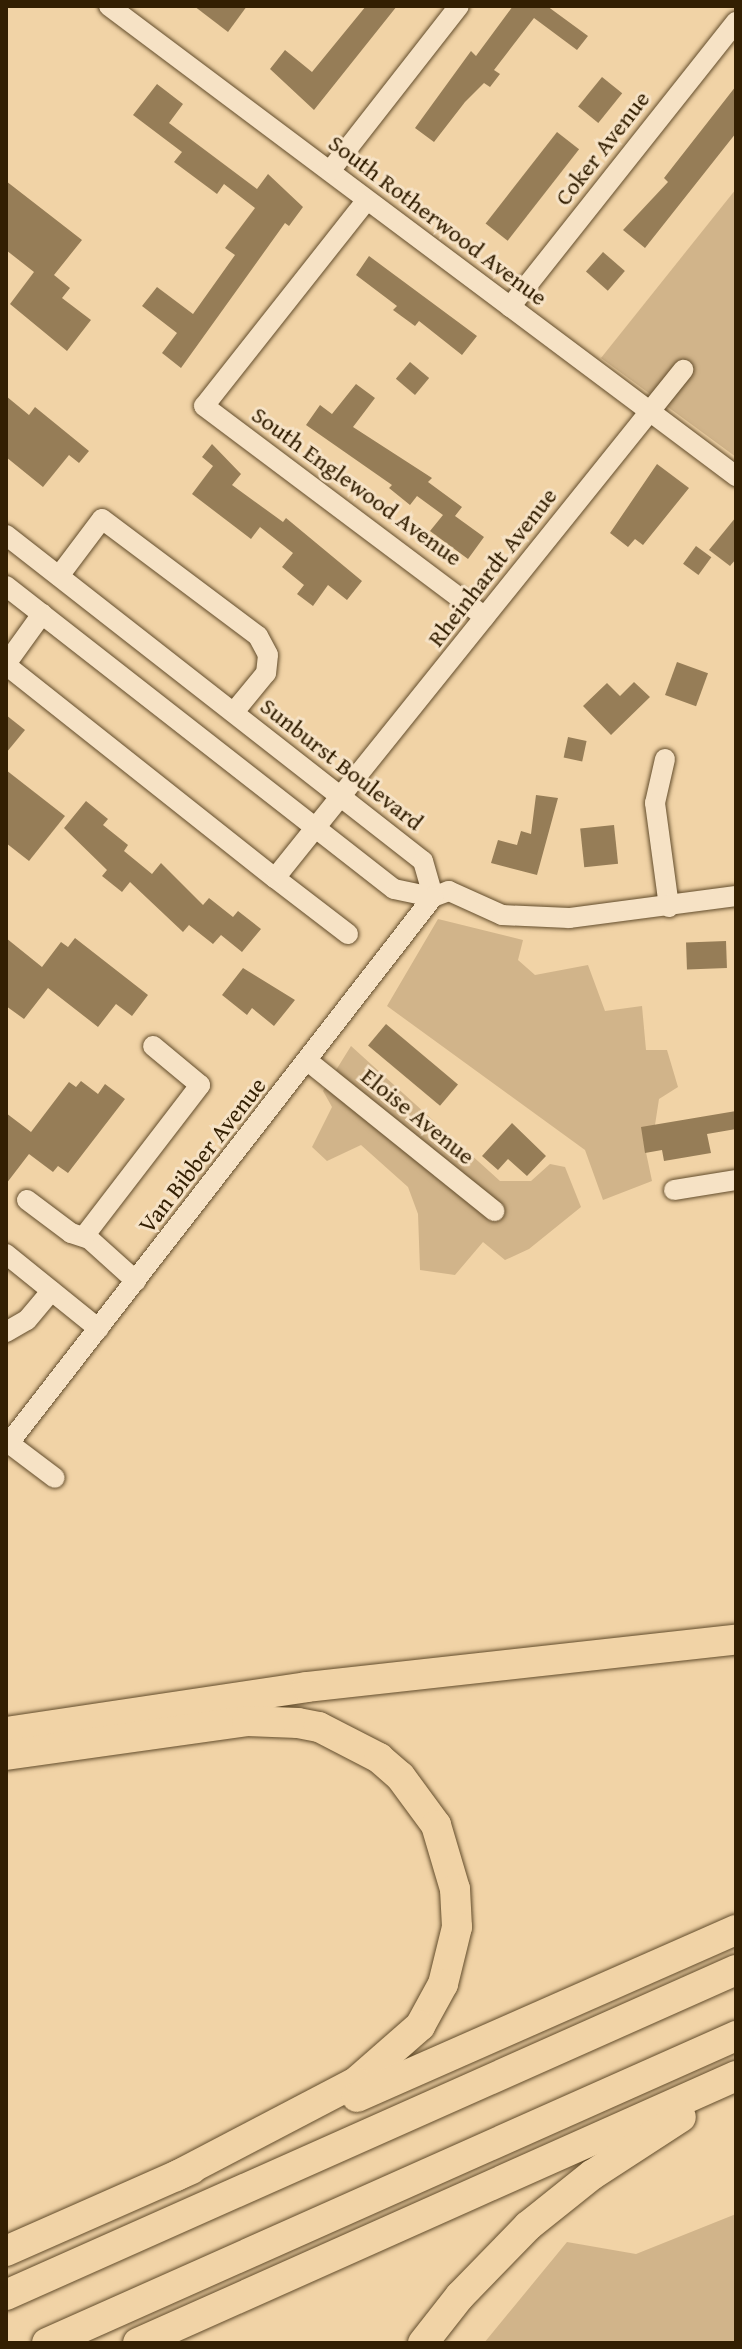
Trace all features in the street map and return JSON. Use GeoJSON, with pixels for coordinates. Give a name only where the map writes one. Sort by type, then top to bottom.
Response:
{"type":"FeatureCollection","features":[{"type":"Feature","properties":{"kind":"highway"},"geometry":{"type":"LineString","coordinates":[[6,1732],[322,1685],[736,1640]]}},
{"type":"Feature","properties":{"kind":"highway"},"geometry":{"type":"LineString","coordinates":[[6,1755],[247,1721],[298,1723],[319,1727],[379,1758],[400,1776],[436,1825],[455,1889],[457,1927],[443,1984],[420,2026],[356,2082],[176,2176]]}},
{"type":"Feature","properties":{"kind":"highway"},"geometry":{"type":"LineString","coordinates":[[6,2251],[736,1930]]}},
{"type":"Feature","properties":{"kind":"highway"},"geometry":{"type":"LineString","coordinates":[[6,2295],[736,1970]]}},
{"type":"Feature","properties":{"kind":"highway"},"geometry":{"type":"LineString","coordinates":[[47,2343],[736,2036]]}},
{"type":"Feature","properties":{"kind":"highway"},"geometry":{"type":"LineString","coordinates":[[138,2343],[736,2076]]}},
{"type":"Feature","properties":{"kind":"highway"},"geometry":{"type":"LineString","coordinates":[[423,2343],[460,2296],[528,2226],[592,2175],[736,2082]]}},
{"type":"Feature","properties":{"kind":"street"},"geometry":{"type":"LineString","coordinates":[[330,171],[459,6]]}},
{"type":"Feature","properties":{"kind":"street","name":"South Rotherwood Avenue"},"geometry":{"type":"LineString","coordinates":[[119,9],[366,201],[736,476]]}},
{"type":"Feature","properties":{"kind":"street","name":"Coker Avenue"},"geometry":{"type":"LineString","coordinates":[[510,307],[736,22]]}},
{"type":"Feature","properties":{"kind":"street","name":"South Englewood Avenue"},"geometry":{"type":"LineString","coordinates":[[366,201],[204,406],[485,617]]}},
{"type":"Feature","properties":{"kind":"street","name":"Rheinhardt Avenue"},"geometry":{"type":"LineString","coordinates":[[275,878],[315,827],[344,797],[648,408],[683,370]]}},
{"type":"Feature","properties":{"kind":"street"},"geometry":{"type":"LineString","coordinates":[[59,576],[102,519],[258,636],[268,655],[266,673],[234,712]]}},
{"type":"Feature","properties":{"kind":"street","name":"Sunburst Boulevard"},"geometry":{"type":"LineString","coordinates":[[6,535],[423,861],[433,897]]}},
{"type":"Feature","properties":{"kind":"street"},"geometry":{"type":"LineString","coordinates":[[6,586],[394,889],[433,897],[449,891],[502,915],[569,918],[736,896]]}},
{"type":"Feature","properties":{"kind":"street"},"geometry":{"type":"LineString","coordinates":[[42,614],[6,664],[348,934]]}},
{"type":"Feature","properties":{"kind":"street"},"geometry":{"type":"LineString","coordinates":[[665,759],[655,788],[669,907]]}},
{"type":"Feature","properties":{"kind":"street","name":"Van Bibber Avenue"},"geometry":{"type":"LineString","coordinates":[[8,1442],[309,1062],[433,897]]}},
{"type":"Feature","properties":{"kind":"street"},"geometry":{"type":"LineString","coordinates":[[86,1238],[200,1085],[153,1046]]}},
{"type":"Feature","properties":{"kind":"street","name":"Eloise Avenue"},"geometry":{"type":"LineString","coordinates":[[309,1062],[494,1211]]}},
{"type":"Feature","properties":{"kind":"street"},"geometry":{"type":"LineString","coordinates":[[674,1190],[736,1180]]}},
{"type":"Feature","properties":{"kind":"street"},"geometry":{"type":"LineString","coordinates":[[27,1200],[57,1224],[86,1238],[136,1281]]}},
{"type":"Feature","properties":{"kind":"street"},"geometry":{"type":"LineString","coordinates":[[6,1254],[99,1329]]}},
{"type":"Feature","properties":{"kind":"street"},"geometry":{"type":"LineString","coordinates":[[6,1332],[27,1320],[51,1291]]}},
{"type":"Feature","properties":{"kind":"street"},"geometry":{"type":"LineString","coordinates":[[8,1442],[55,1478]]}},
{"type":"Feature","properties":{"kind":"shaded area"},"geometry":{"type":"Polygon","coordinates":[[[736,189],[736,457],[601,358],[736,189]]]}},
{"type":"Feature","properties":{"kind":"shaded area"},"geometry":{"type":"Polygon","coordinates":[[[438,919],[523,940],[518,960],[535,975],[588,965],[605,1011],[642,1006],[646,1050],[667,1050],[678,1087],[659,1099],[655,1125],[643,1138],[652,1181],[603,1200],[585,1150],[387,1006],[438,919]]]}},
{"type":"Feature","properties":{"kind":"shaded area"},"geometry":{"type":"Polygon","coordinates":[[[351,1046],[500,1181],[531,1181],[550,1164],[565,1167],[581,1207],[529,1249],[505,1260],[483,1242],[455,1275],[420,1270],[418,1214],[408,1187],[361,1145],[327,1161],[312,1147],[332,1107],[323,1091],[351,1046]]]}},
{"type":"Feature","properties":{"kind":"shaded area"},"geometry":{"type":"Polygon","coordinates":[[[736,2214],[736,2343],[484,2343],[567,2242],[636,2254],[736,2214]]]}},
{"type":"Feature","properties":{"kind":"building"},"geometry":{"type":"Polygon","coordinates":[[[194,6],[247,6],[228,32],[194,6]]]}},
{"type":"Feature","properties":{"kind":"building"},"geometry":{"type":"Polygon","coordinates":[[[366,6],[397,6],[314,110],[270,69],[285,50],[312,72],[366,6]]]}},
{"type":"Feature","properties":{"kind":"building"},"geometry":{"type":"Polygon","coordinates":[[[513,6],[547,6],[588,36],[577,50],[534,18],[494,70],[500,74],[490,87],[484,83],[434,142],[415,128],[471,51],[476,56],[513,6]]]}},
{"type":"Feature","properties":{"kind":"building"},"geometry":{"type":"Polygon","coordinates":[[[602,77],[622,93],[598,123],[578,107],[602,77]]]}},
{"type":"Feature","properties":{"kind":"building"},"geometry":{"type":"Polygon","coordinates":[[[157,84],[183,104],[169,123],[257,189],[268,174],[303,207],[289,226],[285,223],[181,368],[162,353],[177,333],[142,306],[157,287],[193,314],[235,255],[225,248],[255,208],[224,184],[217,194],[174,162],[182,152],[133,115],[157,84]]]}},
{"type":"Feature","properties":{"kind":"building"},"geometry":{"type":"Polygon","coordinates":[[[736,86],[736,133],[645,248],[623,230],[668,182],[664,178],[736,86]]]}},
{"type":"Feature","properties":{"kind":"building"},"geometry":{"type":"Polygon","coordinates":[[[557,132],[579,149],[508,241],[486,223],[557,132]]]}},
{"type":"Feature","properties":{"kind":"building"},"geometry":{"type":"Polygon","coordinates":[[[6,181],[82,240],[54,275],[70,288],[62,298],[91,320],[67,351],[10,304],[34,272],[6,250],[6,181]]]}},
{"type":"Feature","properties":{"kind":"building"},"geometry":{"type":"Polygon","coordinates":[[[603,252],[625,271],[608,291],[586,272],[603,252]]]}},
{"type":"Feature","properties":{"kind":"building"},"geometry":{"type":"Polygon","coordinates":[[[369,256],[477,336],[462,355],[419,321],[415,326],[393,310],[397,306],[356,275],[369,256]]]}},
{"type":"Feature","properties":{"kind":"building"},"geometry":{"type":"Polygon","coordinates":[[[410,362],[429,378],[415,395],[396,379],[410,362]]]}},
{"type":"Feature","properties":{"kind":"building"},"geometry":{"type":"Polygon","coordinates":[[[356,384],[375,398],[353,427],[432,478],[428,482],[462,507],[455,516],[484,537],[468,559],[430,531],[443,515],[417,496],[410,505],[389,488],[392,485],[306,425],[320,405],[332,414],[356,384]]]}},
{"type":"Feature","properties":{"kind":"building"},"geometry":{"type":"Polygon","coordinates":[[[6,396],[29,415],[35,407],[89,451],[79,463],[69,455],[43,487],[6,457],[6,396]]]}},
{"type":"Feature","properties":{"kind":"building"},"geometry":{"type":"Polygon","coordinates":[[[212,444],[241,474],[232,485],[283,522],[286,518],[362,581],[347,600],[328,585],[313,606],[297,594],[304,585],[282,567],[293,553],[260,527],[251,539],[192,494],[213,466],[202,457],[212,444]]]}},
{"type":"Feature","properties":{"kind":"building"},"geometry":{"type":"Polygon","coordinates":[[[657,464],[689,488],[643,545],[635,539],[628,547],[610,533],[657,464]]]}},
{"type":"Feature","properties":{"kind":"building"},"geometry":{"type":"Polygon","coordinates":[[[736,517],[736,559],[730,566],[709,550],[736,517]]]}},
{"type":"Feature","properties":{"kind":"building"},"geometry":{"type":"Polygon","coordinates":[[[696,546],[711,557],[698,575],[683,564],[696,546]]]}},
{"type":"Feature","properties":{"kind":"building"},"geometry":{"type":"Polygon","coordinates":[[[677,662],[708,673],[696,706],[665,695],[677,662]]]}},
{"type":"Feature","properties":{"kind":"building"},"geometry":{"type":"Polygon","coordinates":[[[634,682],[650,697],[611,735],[583,706],[607,683],[620,696],[634,682]]]}},
{"type":"Feature","properties":{"kind":"building"},"geometry":{"type":"Polygon","coordinates":[[[6,715],[25,730],[6,753],[6,715]]]}},
{"type":"Feature","properties":{"kind":"building"},"geometry":{"type":"Polygon","coordinates":[[[568,737],[587,741],[582,761],[564,758],[568,737]]]}},
{"type":"Feature","properties":{"kind":"building"},"geometry":{"type":"Polygon","coordinates":[[[6,770],[65,816],[29,861],[6,843],[6,770]]]}},
{"type":"Feature","properties":{"kind":"building"},"geometry":{"type":"Polygon","coordinates":[[[536,795],[558,798],[537,875],[491,863],[498,840],[517,845],[521,831],[531,834],[536,795]]]}},
{"type":"Feature","properties":{"kind":"building"},"geometry":{"type":"Polygon","coordinates":[[[86,801],[108,819],[103,825],[128,845],[124,851],[152,874],[161,863],[203,905],[209,898],[233,917],[238,911],[261,929],[242,952],[221,935],[213,944],[189,925],[183,932],[130,882],[122,892],[102,876],[107,870],[64,828],[86,801]]]}},
{"type":"Feature","properties":{"kind":"building"},"geometry":{"type":"Polygon","coordinates":[[[614,825],[618,864],[584,867],[580,829],[614,825]]]}},
{"type":"Feature","properties":{"kind":"building"},"geometry":{"type":"Polygon","coordinates":[[[6,938],[42,967],[61,942],[68,947],[75,938],[148,995],[132,1016],[116,1004],[98,1027],[48,988],[24,1019],[6,1006],[6,938]]]}},
{"type":"Feature","properties":{"kind":"building"},"geometry":{"type":"Polygon","coordinates":[[[726,941],[727,968],[687,969],[686,942],[726,941]]]}},
{"type":"Feature","properties":{"kind":"building"},"geometry":{"type":"Polygon","coordinates":[[[243,968],[295,1000],[274,1026],[252,1008],[247,1015],[222,995],[243,968]]]}},
{"type":"Feature","properties":{"kind":"building"},"geometry":{"type":"Polygon","coordinates":[[[386,1024],[458,1084],[440,1106],[368,1045],[386,1024]]]}},
{"type":"Feature","properties":{"kind":"building"},"geometry":{"type":"Polygon","coordinates":[[[81,1081],[98,1094],[105,1084],[125,1099],[68,1173],[58,1166],[53,1172],[29,1154],[6,1184],[6,1113],[31,1132],[69,1082],[76,1087],[81,1081]]]}},
{"type":"Feature","properties":{"kind":"building"},"geometry":{"type":"Polygon","coordinates":[[[736,1111],[736,1129],[707,1134],[711,1153],[664,1161],[662,1150],[645,1153],[641,1127],[736,1111]]]}},
{"type":"Feature","properties":{"kind":"building"},"geometry":{"type":"Polygon","coordinates":[[[512,1123],[546,1156],[527,1176],[508,1159],[498,1170],[482,1156],[512,1123]]]}}]}
